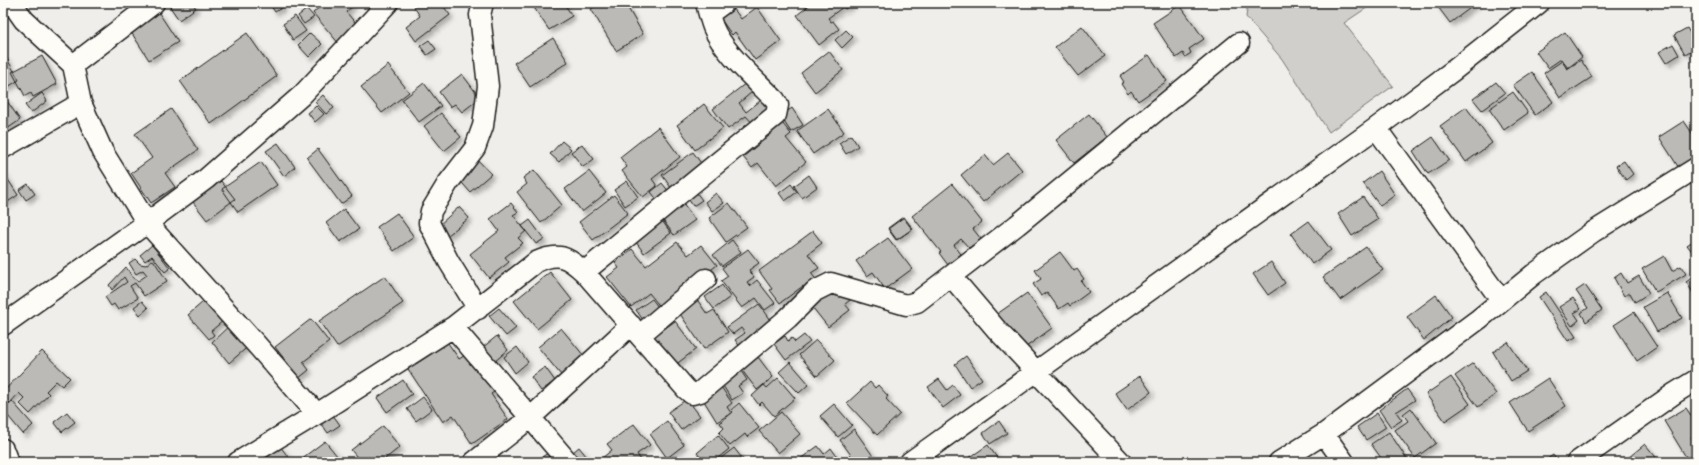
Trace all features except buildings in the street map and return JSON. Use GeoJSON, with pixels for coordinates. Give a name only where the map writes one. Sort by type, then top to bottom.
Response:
{"type":"FeatureCollection","features":[{"type":"Feature","properties":{"kind":"street"},"geometry":{"type":"LineString","coordinates":[[12,3],[24,20],[73,66],[80,103],[103,152],[147,223],[317,414]]}},
{"type":"Feature","properties":{"kind":"street"},"geometry":{"type":"LineString","coordinates":[[73,66],[154,3]]}},
{"type":"Feature","properties":{"kind":"street"},"geometry":{"type":"LineString","coordinates":[[3,325],[147,223],[206,179],[302,95],[388,3]]}},
{"type":"Feature","properties":{"kind":"street"},"geometry":{"type":"LineString","coordinates":[[478,308],[448,262],[429,223],[431,210],[448,183],[475,148],[483,126],[488,86],[480,15],[483,3]]}},
{"type":"Feature","properties":{"kind":"street"},"geometry":{"type":"LineString","coordinates":[[910,462],[1376,128],[1454,70],[1539,3]]}},
{"type":"Feature","properties":{"kind":"street"},"geometry":{"type":"LineString","coordinates":[[584,272],[776,115],[778,104],[727,48],[713,26],[713,7]]}},
{"type":"Feature","properties":{"kind":"street"},"geometry":{"type":"LineString","coordinates":[[238,462],[317,414],[453,327],[536,262],[549,256],[565,257],[584,272],[692,394],[700,392],[788,318],[815,291],[830,283],[906,305],[917,302],[1017,225],[1239,43]]}},
{"type":"Feature","properties":{"kind":"street"},"geometry":{"type":"LineString","coordinates":[[3,148],[80,103]]}},
{"type":"Feature","properties":{"kind":"street"},"geometry":{"type":"LineString","coordinates":[[1376,128],[1501,300]]}},
{"type":"Feature","properties":{"kind":"street"},"geometry":{"type":"LineString","coordinates":[[1279,462],[1324,434],[1455,337],[1534,274],[1593,232],[1696,168]]}},
{"type":"Feature","properties":{"kind":"street"},"geometry":{"type":"LineString","coordinates":[[951,276],[997,330],[1121,462]]}},
{"type":"Feature","properties":{"kind":"street"},"geometry":{"type":"LineString","coordinates":[[474,462],[530,418],[636,330],[706,279]]}},
{"type":"Feature","properties":{"kind":"street"},"geometry":{"type":"LineString","coordinates":[[453,327],[568,462]]}},
{"type":"Feature","properties":{"kind":"street"},"geometry":{"type":"LineString","coordinates":[[1579,461],[1675,393],[1696,380]]}},
{"type":"Feature","properties":{"kind":"street"},"geometry":{"type":"LineString","coordinates":[[1324,434],[1344,462]]}},
{"type":"Feature","properties":{"kind":"street"},"geometry":{"type":"LineString","coordinates":[[3,449],[8,462]]}},
{"type":"Feature","properties":{"kind":"shaded area"},"geometry":{"type":"Polygon","coordinates":[[[1248,3],[1374,3],[1344,23],[1393,86],[1329,132],[1282,59],[1246,17],[1248,3]]]}}]}
